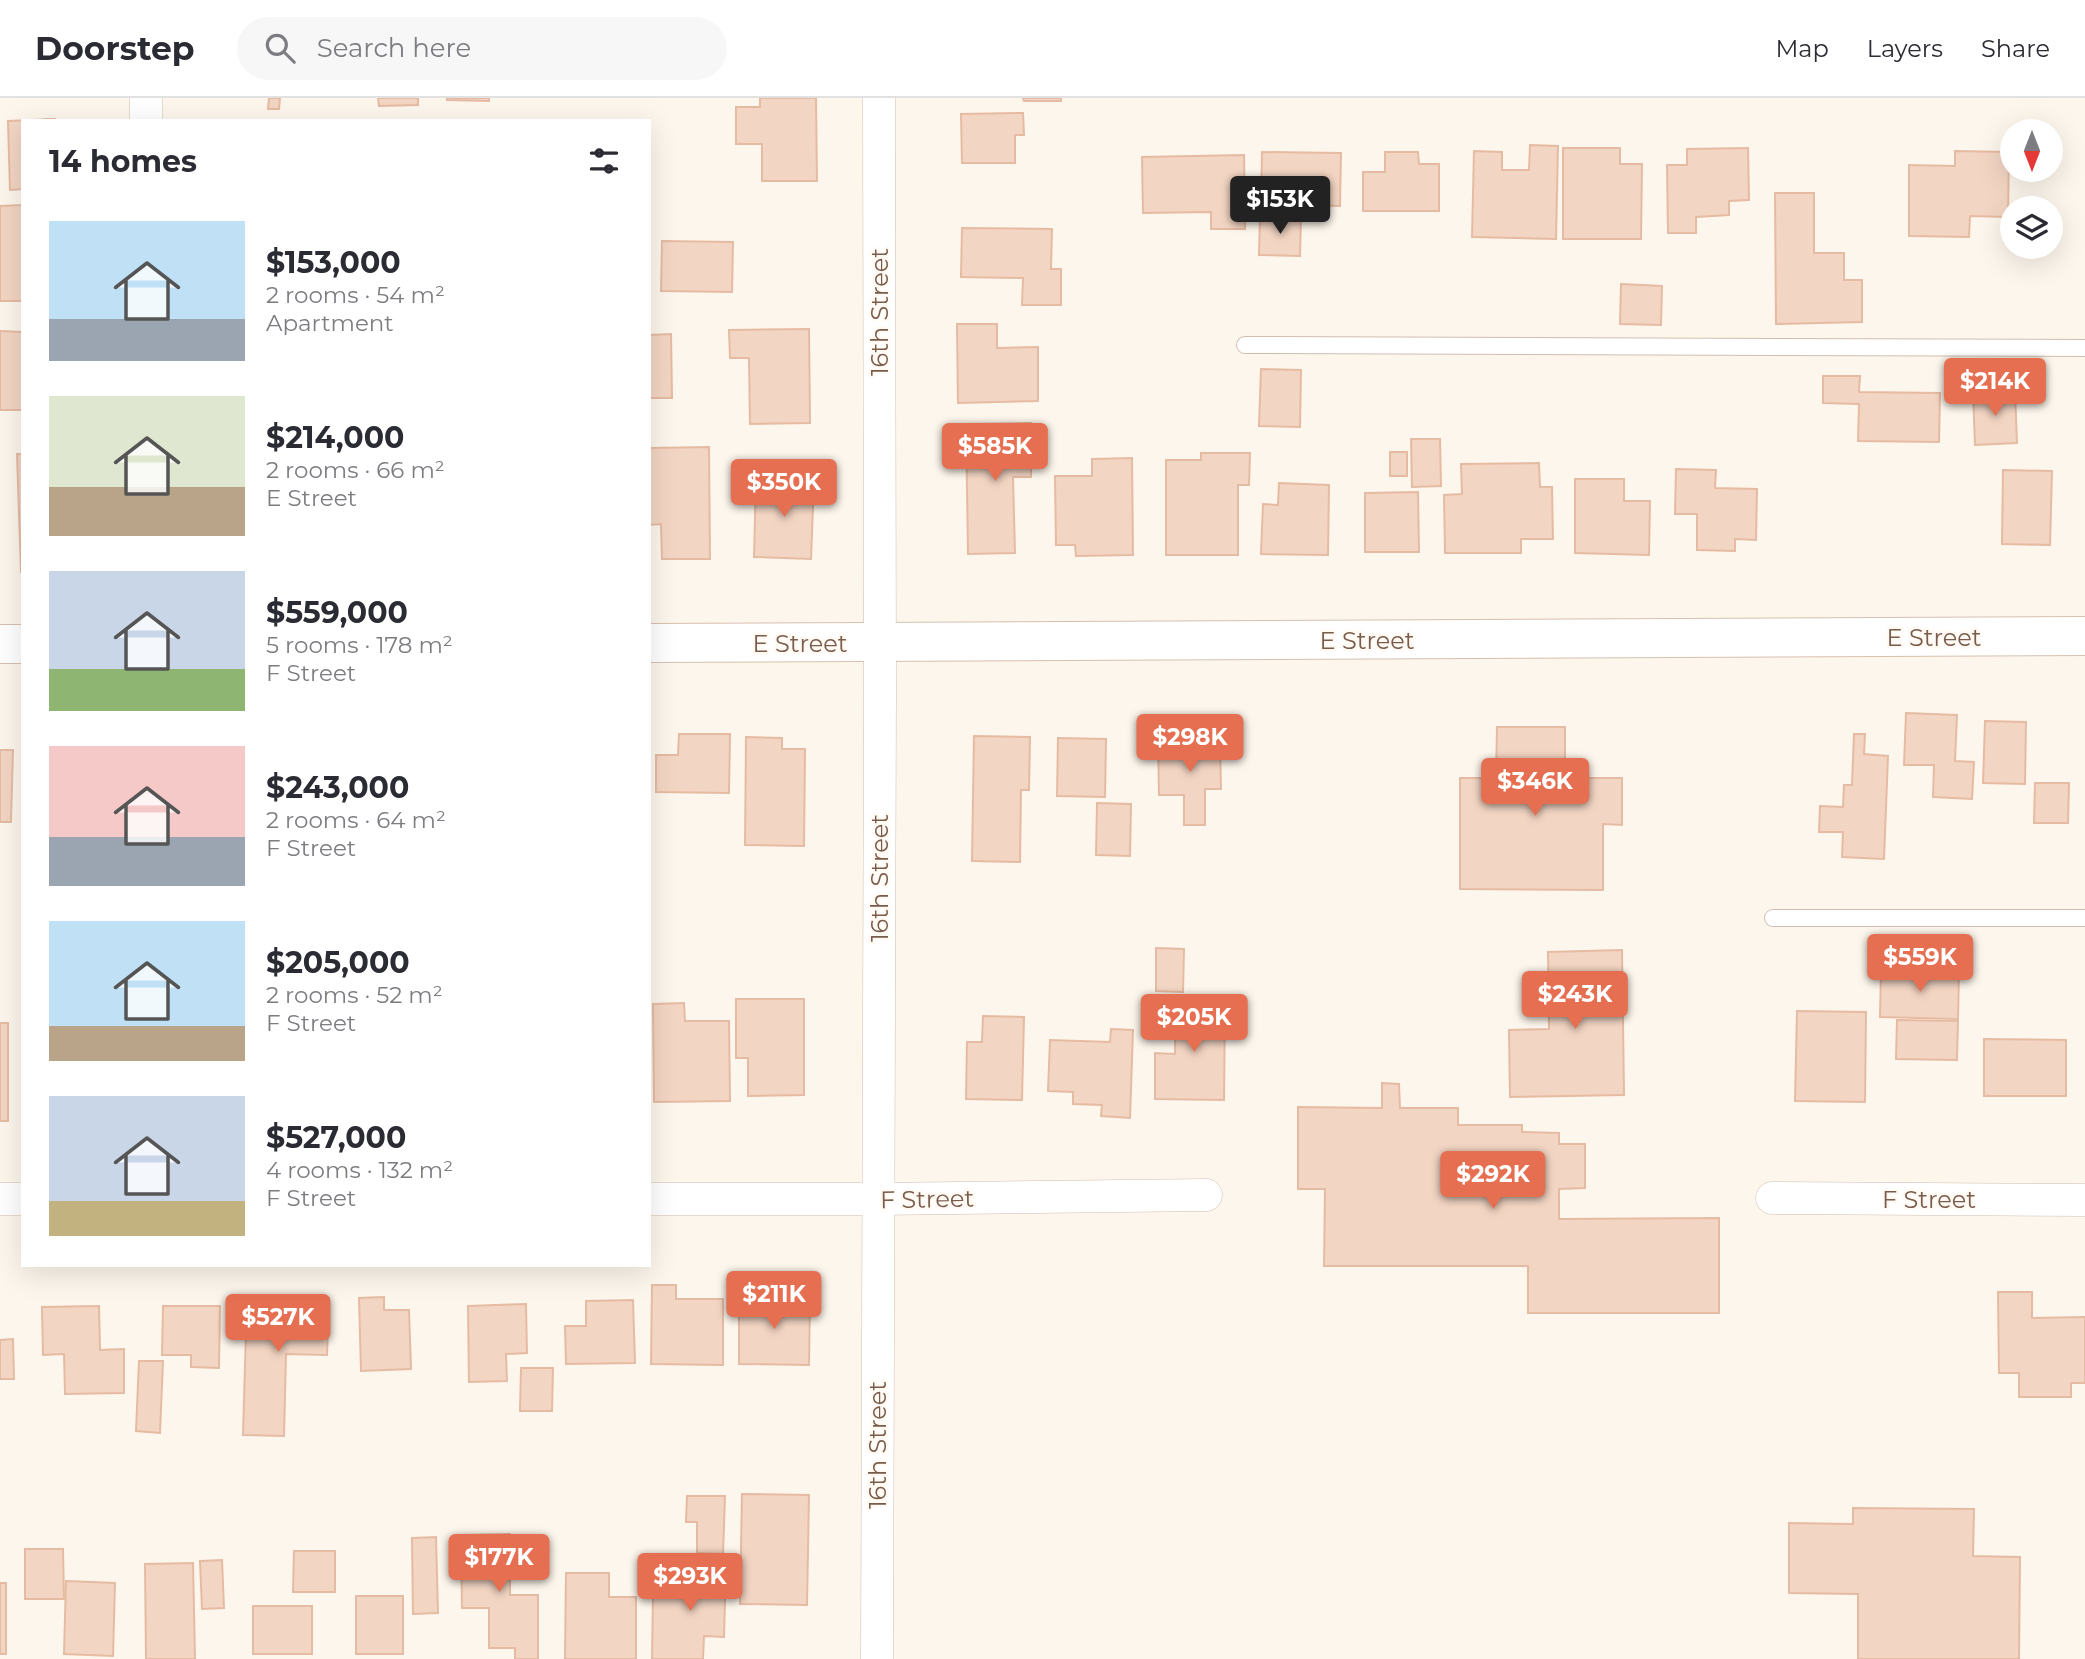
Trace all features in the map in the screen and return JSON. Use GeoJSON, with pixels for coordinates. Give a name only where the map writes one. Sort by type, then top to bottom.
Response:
{"type":"FeatureCollection","features":[{"type":"Feature","properties":{"kind":"street"},"geometry":{"type":"LineString","coordinates":[[146,98],[146,119]]}},
{"type":"Feature","properties":{"kind":"street","name":"16th Street"},"geometry":{"type":"LineString","coordinates":[[877,1659],[879,98]]}},
{"type":"Feature","properties":{"kind":"street","name":"E Street"},"geometry":{"type":"LineString","coordinates":[[651,643],[2085,636]]}},
{"type":"Feature","properties":{"kind":"street"},"geometry":{"type":"LineString","coordinates":[[0,645],[21,645]]}},
{"type":"Feature","properties":{"kind":"street","name":"F Street"},"geometry":{"type":"LineString","coordinates":[[651,1199],[1206,1195]]}},
{"type":"Feature","properties":{"kind":"street","name":"F Street"},"geometry":{"type":"LineString","coordinates":[[1772,1198],[2085,1200]]}},
{"type":"Feature","properties":{"kind":"street"},"geometry":{"type":"LineString","coordinates":[[0,1199],[21,1199]]}},
{"type":"Feature","properties":{"kind":"lane"},"geometry":{"type":"LineString","coordinates":[[1245,345],[2085,348]]}},
{"type":"Feature","properties":{"kind":"lane"},"geometry":{"type":"LineString","coordinates":[[1773,918],[2085,918]]}},
{"type":"Feature","properties":{"kind":"building"},"geometry":{"type":"Polygon","coordinates":[[[269,98],[280,98],[279,109],[268,109],[269,98]]]}},
{"type":"Feature","properties":{"kind":"building"},"geometry":{"type":"Polygon","coordinates":[[[378,98],[418,98],[418,105],[379,106],[378,98]]]}},
{"type":"Feature","properties":{"kind":"building"},"geometry":{"type":"Polygon","coordinates":[[[489,98],[489,101],[447,100],[489,98]]]}},
{"type":"Feature","properties":{"kind":"building"},"geometry":{"type":"Polygon","coordinates":[[[760,98],[816,98],[817,181],[762,181],[762,144],[736,144],[736,107],[760,107],[760,98]]]}},
{"type":"Feature","properties":{"kind":"building"},"geometry":{"type":"Polygon","coordinates":[[[1023,98],[1061,98],[1061,101],[1024,101],[1023,98]]]}},
{"type":"Feature","properties":{"kind":"building"},"geometry":{"type":"Polygon","coordinates":[[[1023,113],[1024,135],[1015,135],[1015,163],[962,163],[961,114],[1023,113]]]}},
{"type":"Feature","properties":{"kind":"building"},"geometry":{"type":"Polygon","coordinates":[[[21,120],[21,189],[10,190],[8,121],[21,120]]]}},
{"type":"Feature","properties":{"kind":"building"},"geometry":{"type":"Polygon","coordinates":[[[1530,145],[1558,146],[1556,239],[1472,237],[1474,151],[1502,152],[1502,170],[1529,170],[1530,145]]]}},
{"type":"Feature","properties":{"kind":"building"},"geometry":{"type":"Polygon","coordinates":[[[1563,148],[1620,148],[1620,164],[1642,164],[1641,239],[1563,239],[1563,148]]]}},
{"type":"Feature","properties":{"kind":"building"},"geometry":{"type":"Polygon","coordinates":[[[1748,148],[1749,200],[1729,201],[1729,215],[1696,217],[1696,233],[1668,233],[1667,165],[1687,165],[1687,149],[1748,148]]]}},
{"type":"Feature","properties":{"kind":"building"},"geometry":{"type":"Polygon","coordinates":[[[1955,151],[2000,152],[2000,182],[2009,182],[2008,196],[2000,196],[2000,217],[1970,216],[1969,237],[1909,236],[1909,165],[1955,166],[1955,151]]]}},
{"type":"Feature","properties":{"kind":"building"},"geometry":{"type":"Polygon","coordinates":[[[1262,152],[1341,153],[1340,206],[1261,204],[1262,152]]]}},
{"type":"Feature","properties":{"kind":"building"},"geometry":{"type":"Polygon","coordinates":[[[1385,152],[1418,152],[1419,164],[1439,164],[1439,211],[1363,211],[1363,172],[1385,172],[1385,152]]]}},
{"type":"Feature","properties":{"kind":"building"},"geometry":{"type":"Polygon","coordinates":[[[1244,155],[1245,229],[1211,229],[1211,212],[1143,213],[1142,157],[1244,155]]]}},
{"type":"Feature","properties":{"kind":"building"},"geometry":{"type":"Polygon","coordinates":[[[1775,193],[1814,193],[1814,253],[1844,253],[1844,280],[1862,280],[1862,322],[1776,324],[1775,193]]]}},
{"type":"Feature","properties":{"kind":"building"},"geometry":{"type":"Polygon","coordinates":[[[21,205],[21,301],[0,301],[0,206],[21,205]]]}},
{"type":"Feature","properties":{"kind":"building"},"geometry":{"type":"Polygon","coordinates":[[[1260,215],[1301,216],[1300,256],[1259,255],[1260,215]]]}},
{"type":"Feature","properties":{"kind":"building"},"geometry":{"type":"Polygon","coordinates":[[[962,228],[1052,229],[1051,269],[1061,269],[1061,305],[1022,305],[1023,278],[961,277],[962,228]]]}},
{"type":"Feature","properties":{"kind":"building"},"geometry":{"type":"Polygon","coordinates":[[[662,241],[733,242],[732,292],[661,291],[662,241]]]}},
{"type":"Feature","properties":{"kind":"building"},"geometry":{"type":"Polygon","coordinates":[[[1621,284],[1662,286],[1661,325],[1620,324],[1621,284]]]}},
{"type":"Feature","properties":{"kind":"building"},"geometry":{"type":"Polygon","coordinates":[[[957,324],[997,324],[997,348],[1038,347],[1038,401],[958,403],[957,324]]]}},
{"type":"Feature","properties":{"kind":"building"},"geometry":{"type":"Polygon","coordinates":[[[809,329],[810,423],[750,424],[749,358],[730,358],[729,330],[809,329]]]}},
{"type":"Feature","properties":{"kind":"building"},"geometry":{"type":"Polygon","coordinates":[[[0,331],[21,332],[21,410],[0,410],[0,331]]]}},
{"type":"Feature","properties":{"kind":"building"},"geometry":{"type":"Polygon","coordinates":[[[671,334],[672,398],[651,398],[651,335],[671,334]]]}},
{"type":"Feature","properties":{"kind":"building"},"geometry":{"type":"Polygon","coordinates":[[[1261,369],[1301,370],[1300,427],[1259,426],[1261,369]]]}},
{"type":"Feature","properties":{"kind":"building"},"geometry":{"type":"Polygon","coordinates":[[[1823,376],[1860,376],[1859,392],[1940,393],[1939,442],[1858,441],[1859,404],[1823,403],[1823,376]]]}},
{"type":"Feature","properties":{"kind":"building"},"geometry":{"type":"Polygon","coordinates":[[[2015,391],[2017,443],[1975,445],[1973,392],[2015,391]]]}},
{"type":"Feature","properties":{"kind":"building"},"geometry":{"type":"Polygon","coordinates":[[[1031,423],[1031,477],[1013,477],[1015,553],[968,554],[966,424],[1031,423]]]}},
{"type":"Feature","properties":{"kind":"building"},"geometry":{"type":"Polygon","coordinates":[[[1411,439],[1440,439],[1441,486],[1412,487],[1411,439]]]}},
{"type":"Feature","properties":{"kind":"building"},"geometry":{"type":"Polygon","coordinates":[[[709,447],[710,559],[662,559],[661,524],[651,525],[651,448],[709,447]]]}},
{"type":"Feature","properties":{"kind":"building"},"geometry":{"type":"Polygon","coordinates":[[[1390,452],[1407,452],[1407,476],[1390,476],[1390,452]]]}},
{"type":"Feature","properties":{"kind":"building"},"geometry":{"type":"Polygon","coordinates":[[[1201,453],[1250,453],[1249,485],[1238,485],[1238,555],[1166,555],[1166,460],[1201,460],[1201,453]]]}},
{"type":"Feature","properties":{"kind":"building"},"geometry":{"type":"Polygon","coordinates":[[[17,454],[21,454],[21,572],[17,454]]]}},
{"type":"Feature","properties":{"kind":"building"},"geometry":{"type":"Polygon","coordinates":[[[1132,458],[1133,555],[1076,556],[1075,545],[1056,545],[1055,476],[1092,476],[1092,459],[1132,458]]]}},
{"type":"Feature","properties":{"kind":"building"},"geometry":{"type":"Polygon","coordinates":[[[1539,463],[1540,487],[1552,487],[1553,539],[1521,539],[1521,553],[1445,553],[1444,495],[1462,494],[1461,464],[1539,463]]]}},
{"type":"Feature","properties":{"kind":"building"},"geometry":{"type":"Polygon","coordinates":[[[1676,469],[1716,470],[1715,488],[1757,489],[1756,540],[1735,539],[1735,551],[1697,550],[1697,514],[1675,514],[1676,469]]]}},
{"type":"Feature","properties":{"kind":"building"},"geometry":{"type":"Polygon","coordinates":[[[2003,470],[2052,471],[2050,545],[2002,544],[2003,470]]]}},
{"type":"Feature","properties":{"kind":"building"},"geometry":{"type":"Polygon","coordinates":[[[756,479],[814,481],[811,559],[754,557],[756,479]]]}},
{"type":"Feature","properties":{"kind":"building"},"geometry":{"type":"Polygon","coordinates":[[[1575,479],[1624,479],[1624,501],[1650,501],[1649,555],[1575,553],[1575,479]]]}},
{"type":"Feature","properties":{"kind":"building"},"geometry":{"type":"Polygon","coordinates":[[[1279,483],[1329,485],[1328,555],[1261,554],[1263,504],[1278,505],[1279,483]]]}},
{"type":"Feature","properties":{"kind":"building"},"geometry":{"type":"Polygon","coordinates":[[[1418,492],[1419,552],[1365,552],[1365,493],[1418,492]]]}},
{"type":"Feature","properties":{"kind":"building"},"geometry":{"type":"Polygon","coordinates":[[[1906,713],[1957,715],[1955,761],[1974,762],[1972,799],[1933,797],[1934,765],[1904,765],[1906,713]]]}},
{"type":"Feature","properties":{"kind":"building"},"geometry":{"type":"Polygon","coordinates":[[[1985,721],[2026,722],[2025,784],[1983,783],[1985,721]]]}},
{"type":"Feature","properties":{"kind":"building"},"geometry":{"type":"Polygon","coordinates":[[[1497,727],[1565,727],[1565,778],[1622,778],[1622,825],[1603,824],[1603,890],[1460,889],[1460,778],[1496,778],[1497,727]]]}},
{"type":"Feature","properties":{"kind":"building"},"geometry":{"type":"Polygon","coordinates":[[[679,734],[730,734],[729,793],[656,792],[656,755],[678,755],[679,734]]]}},
{"type":"Feature","properties":{"kind":"building"},"geometry":{"type":"Polygon","coordinates":[[[1854,734],[1865,734],[1864,754],[1888,756],[1884,859],[1842,857],[1843,832],[1819,832],[1820,806],[1843,807],[1844,785],[1852,785],[1854,734]]]}},
{"type":"Feature","properties":{"kind":"building"},"geometry":{"type":"Polygon","coordinates":[[[974,736],[1030,737],[1029,790],[1021,790],[1020,862],[972,861],[974,736]]]}},
{"type":"Feature","properties":{"kind":"building"},"geometry":{"type":"Polygon","coordinates":[[[746,737],[782,738],[782,749],[805,749],[804,846],[745,845],[746,737]]]}},
{"type":"Feature","properties":{"kind":"building"},"geometry":{"type":"Polygon","coordinates":[[[1058,738],[1106,739],[1105,797],[1057,796],[1058,738]]]}},
{"type":"Feature","properties":{"kind":"building"},"geometry":{"type":"Polygon","coordinates":[[[1158,740],[1220,740],[1221,789],[1205,789],[1205,825],[1184,825],[1184,795],[1159,795],[1158,740]]]}},
{"type":"Feature","properties":{"kind":"building"},"geometry":{"type":"Polygon","coordinates":[[[0,750],[13,750],[11,822],[0,822],[0,750]]]}},
{"type":"Feature","properties":{"kind":"building"},"geometry":{"type":"Polygon","coordinates":[[[2035,783],[2069,783],[2068,823],[2034,823],[2035,783]]]}},
{"type":"Feature","properties":{"kind":"building"},"geometry":{"type":"Polygon","coordinates":[[[1097,803],[1131,804],[1130,856],[1096,855],[1097,803]]]}},
{"type":"Feature","properties":{"kind":"building"},"geometry":{"type":"Polygon","coordinates":[[[1156,948],[1184,949],[1183,992],[1156,991],[1156,948]]]}},
{"type":"Feature","properties":{"kind":"building"},"geometry":{"type":"Polygon","coordinates":[[[1622,950],[1624,1095],[1510,1097],[1509,1030],[1549,1029],[1548,952],[1622,950]]]}},
{"type":"Feature","properties":{"kind":"building"},"geometry":{"type":"Polygon","coordinates":[[[1881,970],[1959,971],[1958,1019],[1880,1017],[1881,970]]]}},
{"type":"Feature","properties":{"kind":"building"},"geometry":{"type":"Polygon","coordinates":[[[736,999],[804,999],[804,1095],[748,1096],[748,1058],[736,1058],[736,999]]]}},
{"type":"Feature","properties":{"kind":"building"},"geometry":{"type":"Polygon","coordinates":[[[1175,1000],[1225,1001],[1224,1100],[1155,1099],[1155,1053],[1175,1054],[1175,1000]]]}},
{"type":"Feature","properties":{"kind":"building"},"geometry":{"type":"Polygon","coordinates":[[[684,1003],[685,1021],[729,1021],[730,1101],[654,1102],[653,1004],[684,1003]]]}},
{"type":"Feature","properties":{"kind":"building"},"geometry":{"type":"Polygon","coordinates":[[[1797,1011],[1866,1012],[1865,1102],[1795,1101],[1797,1011]]]}},
{"type":"Feature","properties":{"kind":"building"},"geometry":{"type":"Polygon","coordinates":[[[983,1016],[1024,1017],[1022,1100],[966,1099],[967,1042],[982,1042],[983,1016]]]}},
{"type":"Feature","properties":{"kind":"building"},"geometry":{"type":"Polygon","coordinates":[[[1897,1020],[1958,1021],[1957,1060],[1896,1059],[1897,1020]]]}},
{"type":"Feature","properties":{"kind":"building"},"geometry":{"type":"Polygon","coordinates":[[[0,1023],[8,1023],[8,1121],[0,1121],[0,1023]]]}},
{"type":"Feature","properties":{"kind":"building"},"geometry":{"type":"Polygon","coordinates":[[[1111,1029],[1133,1030],[1130,1118],[1101,1116],[1102,1105],[1073,1104],[1073,1092],[1048,1091],[1050,1040],[1110,1042],[1111,1029]]]}},
{"type":"Feature","properties":{"kind":"building"},"geometry":{"type":"Polygon","coordinates":[[[1984,1039],[2066,1040],[2066,1096],[1984,1096],[1984,1039]]]}},
{"type":"Feature","properties":{"kind":"building"},"geometry":{"type":"Polygon","coordinates":[[[1382,1083],[1399,1084],[1400,1108],[1458,1108],[1458,1125],[1522,1125],[1522,1132],[1559,1133],[1559,1144],[1585,1144],[1585,1188],[1559,1189],[1559,1219],[1719,1218],[1719,1313],[1528,1313],[1528,1266],[1324,1266],[1325,1189],[1298,1189],[1298,1107],[1382,1108],[1382,1083]]]}},
{"type":"Feature","properties":{"kind":"building"},"geometry":{"type":"Polygon","coordinates":[[[652,1285],[676,1285],[676,1299],[723,1299],[723,1365],[651,1364],[652,1285]]]}},
{"type":"Feature","properties":{"kind":"building"},"geometry":{"type":"Polygon","coordinates":[[[1998,1292],[2032,1292],[2032,1318],[2085,1317],[2085,1383],[2071,1383],[2071,1397],[2019,1397],[2019,1373],[1999,1373],[1998,1292]]]}},
{"type":"Feature","properties":{"kind":"building"},"geometry":{"type":"Polygon","coordinates":[[[247,1296],[329,1298],[327,1355],[286,1354],[284,1436],[243,1435],[247,1296]]]}},
{"type":"Feature","properties":{"kind":"building"},"geometry":{"type":"Polygon","coordinates":[[[384,1297],[384,1310],[409,1310],[411,1369],[361,1371],[359,1298],[384,1297]]]}},
{"type":"Feature","properties":{"kind":"building"},"geometry":{"type":"Polygon","coordinates":[[[739,1298],[810,1299],[809,1365],[739,1364],[739,1298]]]}},
{"type":"Feature","properties":{"kind":"building"},"geometry":{"type":"Polygon","coordinates":[[[633,1300],[635,1363],[566,1364],[565,1326],[586,1326],[586,1301],[633,1300]]]}},
{"type":"Feature","properties":{"kind":"building"},"geometry":{"type":"Polygon","coordinates":[[[526,1304],[527,1353],[506,1354],[507,1381],[469,1382],[468,1306],[526,1304]]]}},
{"type":"Feature","properties":{"kind":"building"},"geometry":{"type":"Polygon","coordinates":[[[99,1306],[100,1350],[124,1349],[124,1393],[65,1394],[64,1354],[43,1355],[42,1307],[99,1306]]]}},
{"type":"Feature","properties":{"kind":"building"},"geometry":{"type":"Polygon","coordinates":[[[163,1306],[220,1306],[219,1368],[191,1367],[191,1355],[162,1355],[163,1306]]]}},
{"type":"Feature","properties":{"kind":"building"},"geometry":{"type":"Polygon","coordinates":[[[13,1339],[14,1379],[0,1379],[0,1340],[13,1339]]]}},
{"type":"Feature","properties":{"kind":"building"},"geometry":{"type":"Polygon","coordinates":[[[139,1361],[163,1361],[160,1433],[136,1431],[139,1361]]]}},
{"type":"Feature","properties":{"kind":"building"},"geometry":{"type":"Polygon","coordinates":[[[521,1368],[553,1368],[552,1411],[520,1411],[521,1368]]]}},
{"type":"Feature","properties":{"kind":"building"},"geometry":{"type":"Polygon","coordinates":[[[742,1494],[809,1495],[807,1605],[740,1604],[742,1494]]]}},
{"type":"Feature","properties":{"kind":"building"},"geometry":{"type":"Polygon","coordinates":[[[687,1496],[725,1496],[723,1554],[697,1553],[697,1522],[686,1522],[687,1496]]]}},
{"type":"Feature","properties":{"kind":"building"},"geometry":{"type":"Polygon","coordinates":[[[1853,1508],[1974,1509],[1973,1556],[2020,1557],[2019,1659],[1858,1659],[1858,1594],[1789,1593],[1789,1523],[1853,1524],[1853,1508]]]}},
{"type":"Feature","properties":{"kind":"building"},"geometry":{"type":"Polygon","coordinates":[[[510,1534],[510,1595],[538,1595],[538,1659],[515,1659],[515,1648],[489,1648],[489,1608],[462,1608],[461,1535],[510,1534]]]}},
{"type":"Feature","properties":{"kind":"building"},"geometry":{"type":"Polygon","coordinates":[[[436,1537],[438,1613],[413,1614],[412,1538],[436,1537]]]}},
{"type":"Feature","properties":{"kind":"building"},"geometry":{"type":"Polygon","coordinates":[[[25,1549],[63,1549],[64,1599],[25,1599],[25,1549]]]}},
{"type":"Feature","properties":{"kind":"building"},"geometry":{"type":"Polygon","coordinates":[[[294,1551],[335,1551],[335,1592],[293,1592],[294,1551]]]}},
{"type":"Feature","properties":{"kind":"building"},"geometry":{"type":"Polygon","coordinates":[[[222,1560],[224,1608],[202,1609],[200,1561],[222,1560]]]}},
{"type":"Feature","properties":{"kind":"building"},"geometry":{"type":"Polygon","coordinates":[[[193,1563],[195,1659],[146,1659],[145,1564],[193,1563]]]}},
{"type":"Feature","properties":{"kind":"building"},"geometry":{"type":"Polygon","coordinates":[[[678,1563],[726,1565],[724,1637],[704,1636],[703,1659],[652,1659],[653,1595],[677,1596],[678,1563]]]}},
{"type":"Feature","properties":{"kind":"building"},"geometry":{"type":"Polygon","coordinates":[[[566,1573],[609,1573],[609,1597],[636,1597],[636,1659],[565,1659],[566,1573]]]}},
{"type":"Feature","properties":{"kind":"building"},"geometry":{"type":"Polygon","coordinates":[[[66,1581],[115,1583],[113,1656],[64,1654],[66,1581]]]}},
{"type":"Feature","properties":{"kind":"building"},"geometry":{"type":"Polygon","coordinates":[[[0,1583],[6,1583],[6,1654],[0,1654],[0,1583]]]}},
{"type":"Feature","properties":{"kind":"building"},"geometry":{"type":"Polygon","coordinates":[[[356,1596],[403,1596],[403,1654],[356,1654],[356,1596]]]}},
{"type":"Feature","properties":{"kind":"building"},"geometry":{"type":"Polygon","coordinates":[[[253,1606],[312,1606],[312,1654],[253,1654],[253,1606]]]}}]}
